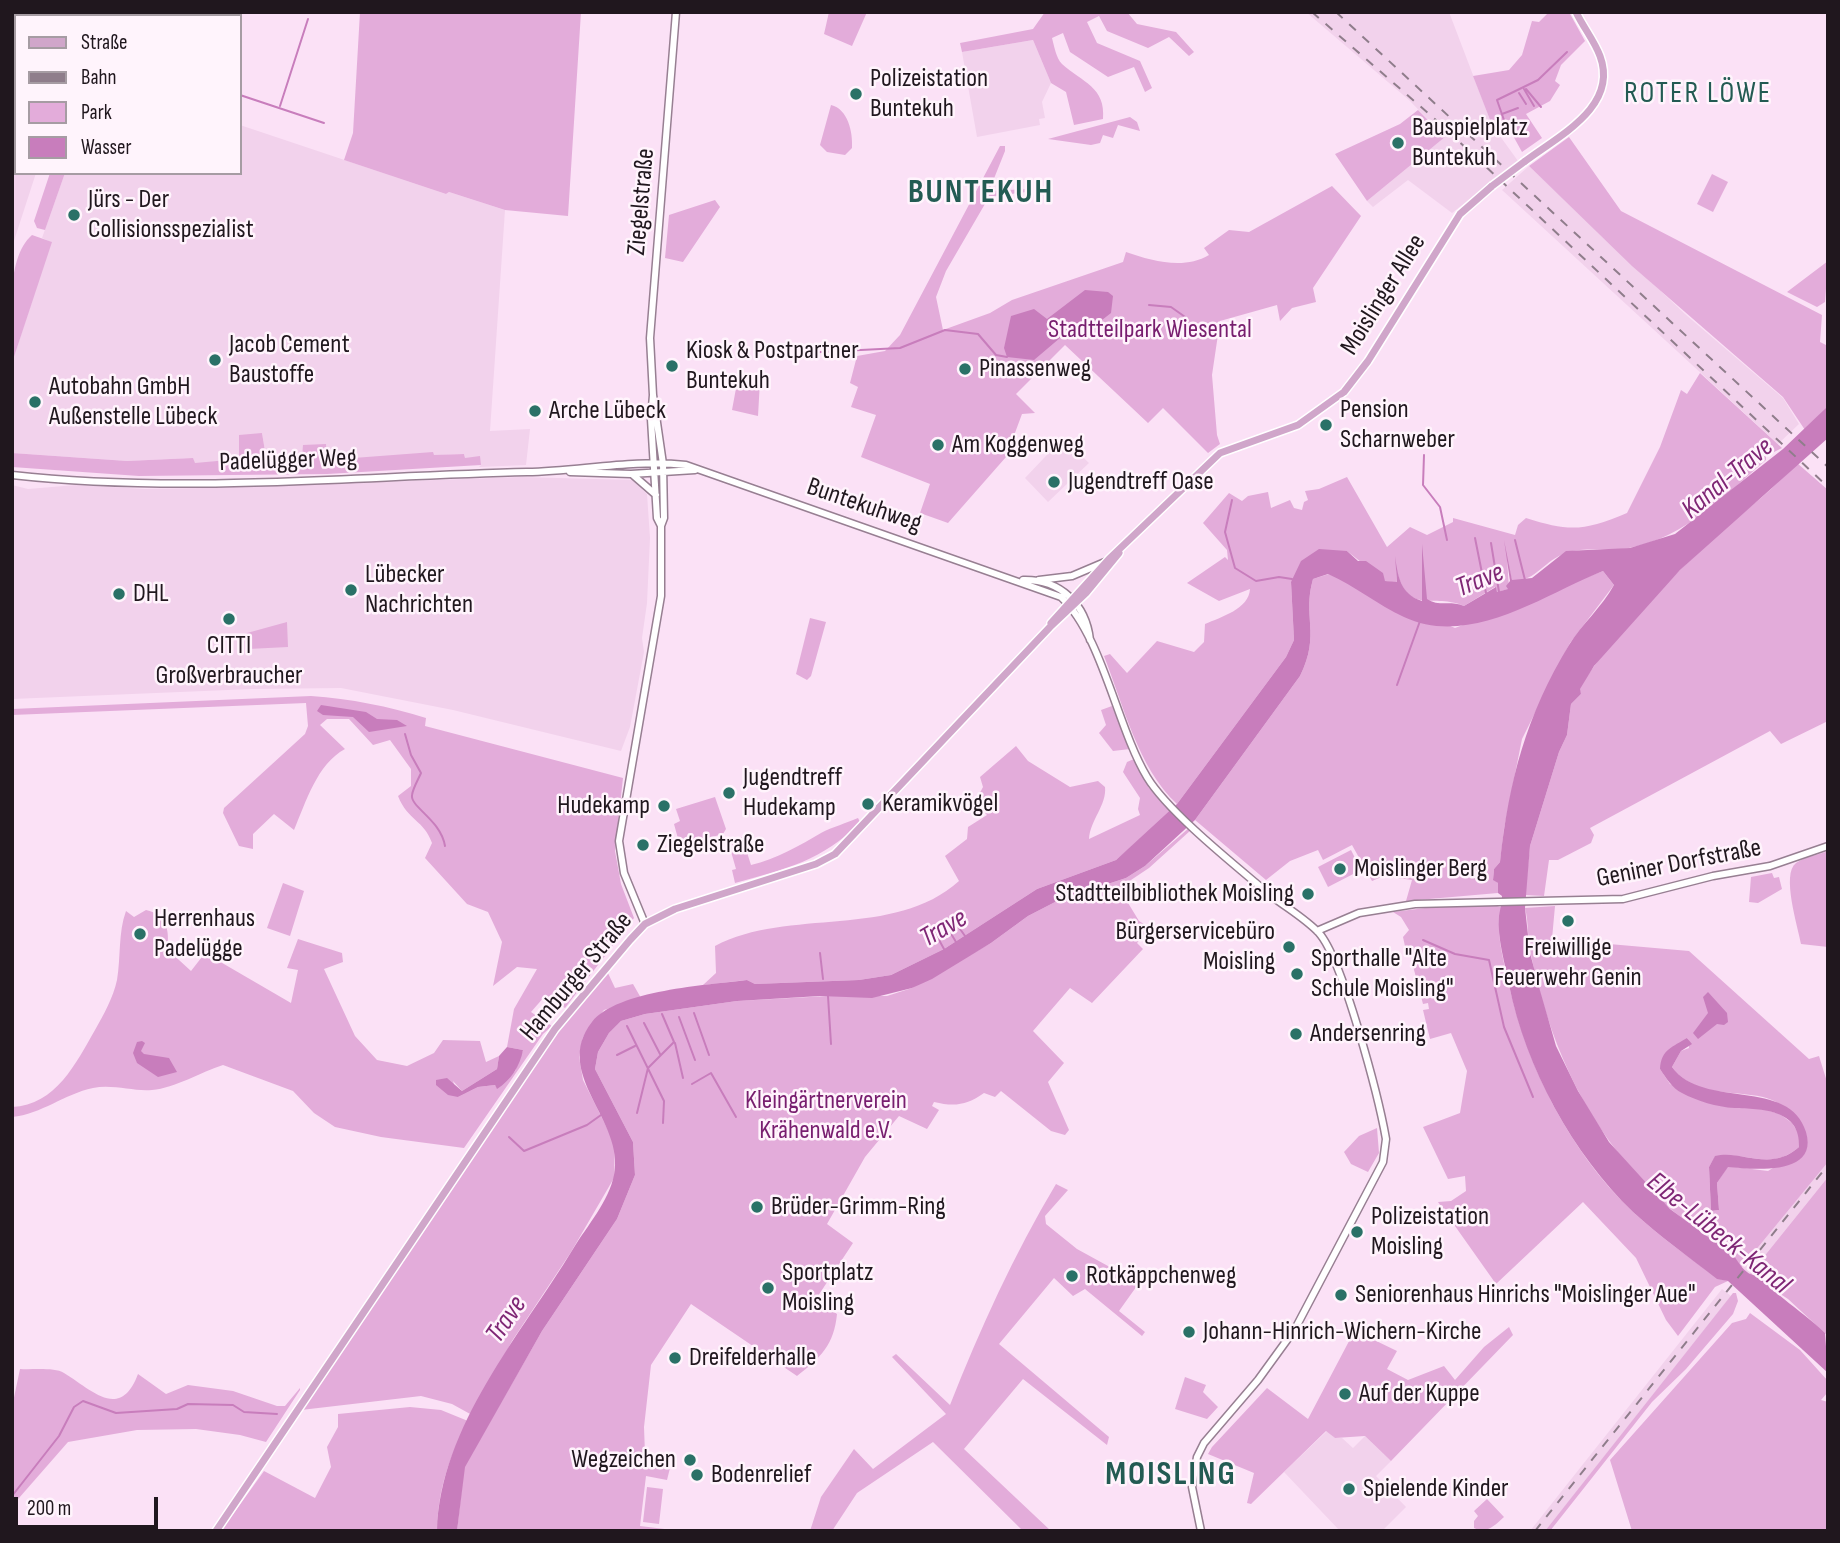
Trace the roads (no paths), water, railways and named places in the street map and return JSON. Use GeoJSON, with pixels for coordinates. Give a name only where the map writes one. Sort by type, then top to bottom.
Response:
{"type":"FeatureCollection","features":[{"type":"Feature","properties":{"kind":"main road","name":"Ziegelstraße"},"geometry":{"type":"LineString","coordinates":[[661,526],[664,517],[659,473],[654,464],[650,332],[676,12]]}},
{"type":"Feature","properties":{"kind":"main road","name":"Moislinger Allee"},"geometry":{"type":"LineString","coordinates":[[1074,601],[1220,453],[1295,426],[1319,412],[1344,392],[1372,355],[1460,214],[1583,118],[1594,106],[1601,94],[1604,77],[1600,56],[1576,12]]}},
{"type":"Feature","properties":{"kind":"main road","name":"Ziegelstraße"},"geometry":{"type":"LineString","coordinates":[[645,924],[624,873],[619,841],[661,596],[661,526],[656,496],[663,464],[653,395]]}},
{"type":"Feature","properties":{"kind":"main road","name":"Buntekuhweg"},"geometry":{"type":"LineString","coordinates":[[654,464],[686,465],[1074,601]]}},
{"type":"Feature","properties":{"kind":"main road","name":"Padelügger Weg"},"geometry":{"type":"LineString","coordinates":[[12,475],[108,482],[261,482],[564,471],[654,464]]}},
{"type":"Feature","properties":{"kind":"main road","name":"Buntekuhweg"},"geometry":{"type":"LineString","coordinates":[[659,473],[696,470]]}},
{"type":"Feature","properties":{"kind":"main road","name":"Padelügger Weg"},"geometry":{"type":"LineString","coordinates":[[564,471],[659,473]]}},
{"type":"Feature","properties":{"kind":"main road"},"geometry":{"type":"LineString","coordinates":[[631,474],[656,496]]}},
{"type":"Feature","properties":{"kind":"main road","name":"Moislinger Allee"},"geometry":{"type":"LineString","coordinates":[[1074,601],[1109,559],[1119,553]]}},
{"type":"Feature","properties":{"kind":"main road"},"geometry":{"type":"LineString","coordinates":[[1030,580],[1074,575],[1109,559]]}},
{"type":"Feature","properties":{"kind":"main road","name":"Buntekuhweg"},"geometry":{"type":"LineString","coordinates":[[1020,580],[1030,580],[1066,591],[1074,601]]}},
{"type":"Feature","properties":{"kind":"main road"},"geometry":{"type":"LineString","coordinates":[[1074,601],[1139,762],[1152,786],[1195,828],[1317,931],[1333,957],[1383,1121],[1385,1153],[1295,1329],[1258,1380],[1204,1443],[1194,1474],[1195,1509],[1201,1531]]}},
{"type":"Feature","properties":{"kind":"main road","name":"Hamburger Straße"},"geometry":{"type":"LineString","coordinates":[[216,1531],[555,1029],[645,924],[675,909],[816,864],[835,854],[1074,601]]}},
{"type":"Feature","properties":{"kind":"main road","name":"Geniner Dorfstraße"},"geometry":{"type":"LineString","coordinates":[[1317,931],[1350,916],[1385,908],[1444,902],[1623,899],[1700,879],[1770,866],[1828,846]]}},
{"type":"Feature","properties":{"kind":"water"},"geometry":{"type":"Polygon","coordinates":[[[1085,290],[1108,292],[1113,296],[1111,313],[1102,320],[1080,321],[1034,360],[1007,357],[1004,348],[1011,316],[1034,309],[1047,319],[1085,290]]]}},
{"type":"Feature","properties":{"kind":"water"},"geometry":{"type":"Polygon","coordinates":[[[1828,406],[1828,438],[1680,570],[1594,666],[1580,689],[1581,694],[1571,704],[1567,735],[1559,752],[1530,846],[1525,908],[1530,953],[1556,1046],[1578,1091],[1609,1142],[1670,1209],[1734,1256],[1747,1272],[1760,1276],[1770,1288],[1825,1333],[1828,1373],[1728,1281],[1717,1279],[1664,1238],[1611,1189],[1571,1136],[1554,1108],[1527,1047],[1517,1016],[1499,933],[1502,896],[1498,893],[1498,883],[1493,880],[1494,869],[1500,862],[1514,776],[1531,723],[1554,671],[1574,637],[1614,585],[1603,571],[1506,615],[1454,626],[1429,625],[1404,617],[1328,574],[1313,579],[1309,604],[1309,648],[1300,676],[1195,820],[1145,866],[1126,878],[1059,900],[1028,916],[991,943],[912,988],[872,998],[820,996],[737,1001],[645,1014],[621,1021],[609,1033],[598,1052],[595,1069],[633,1142],[635,1175],[617,1219],[542,1331],[465,1467],[457,1531],[437,1531],[442,1492],[452,1455],[468,1418],[508,1348],[597,1213],[611,1185],[615,1155],[610,1136],[584,1079],[580,1060],[582,1041],[592,1022],[604,1011],[642,996],[710,984],[747,980],[755,984],[859,980],[891,975],[944,949],[1037,889],[1116,860],[1177,804],[1286,657],[1294,640],[1291,582],[1301,561],[1319,549],[1347,551],[1358,561],[1366,561],[1383,573],[1385,581],[1397,582],[1395,556],[1401,583],[1409,594],[1422,601],[1422,544],[1427,599],[1436,603],[1464,606],[1496,587],[1497,592],[1508,589],[1506,586],[1510,581],[1504,540],[1512,580],[1532,578],[1566,551],[1630,548],[1675,534],[1783,449],[1828,406]]]}},
{"type":"Feature","properties":{"kind":"water"},"geometry":{"type":"Polygon","coordinates":[[[321,705],[366,712],[377,719],[397,720],[407,726],[369,732],[353,717],[323,715],[317,711],[321,705]]]}},
{"type":"Feature","properties":{"kind":"water"},"geometry":{"type":"Polygon","coordinates":[[[1708,992],[1727,1013],[1728,1022],[1724,1025],[1717,1024],[1698,1039],[1693,1033],[1708,1013],[1703,997],[1708,992]]]}},
{"type":"Feature","properties":{"kind":"water"},"geometry":{"type":"Polygon","coordinates":[[[1687,1038],[1692,1044],[1681,1051],[1672,1067],[1686,1080],[1704,1088],[1783,1105],[1797,1115],[1806,1132],[1807,1147],[1803,1157],[1793,1163],[1767,1169],[1728,1167],[1717,1183],[1719,1210],[1711,1211],[1709,1167],[1715,1156],[1777,1158],[1788,1155],[1799,1147],[1798,1134],[1786,1118],[1777,1114],[1714,1105],[1694,1099],[1675,1088],[1660,1069],[1661,1062],[1669,1049],[1687,1038]]]}},
{"type":"Feature","properties":{"kind":"water"},"geometry":{"type":"Polygon","coordinates":[[[137,1042],[145,1043],[141,1051],[144,1054],[169,1058],[177,1072],[158,1077],[137,1063],[133,1053],[137,1042]]]}},
{"type":"Feature","properties":{"kind":"water"},"geometry":{"type":"Polygon","coordinates":[[[507,1047],[523,1050],[514,1072],[497,1089],[495,1085],[478,1087],[458,1097],[448,1095],[436,1085],[436,1080],[447,1078],[462,1091],[497,1069],[499,1056],[507,1047]]]}},
{"type":"Feature","properties":{"kind":"waterway"},"geometry":{"type":"LineString","coordinates":[[280,106],[308,19]]}},
{"type":"Feature","properties":{"kind":"waterway"},"geometry":{"type":"LineString","coordinates":[[1505,123],[1497,100],[1538,80],[1567,52]]}},
{"type":"Feature","properties":{"kind":"waterway"},"geometry":{"type":"LineString","coordinates":[[1524,89],[1534,106]]}},
{"type":"Feature","properties":{"kind":"waterway"},"geometry":{"type":"LineString","coordinates":[[1526,89],[1541,107]]}},
{"type":"Feature","properties":{"kind":"waterway"},"geometry":{"type":"LineString","coordinates":[[1519,93],[1526,104]]}},
{"type":"Feature","properties":{"kind":"waterway"},"geometry":{"type":"LineString","coordinates":[[242,96],[324,123]]}},
{"type":"Feature","properties":{"kind":"waterway"},"geometry":{"type":"LineString","coordinates":[[1502,114],[1518,108]]}},
{"type":"Feature","properties":{"kind":"waterway"},"geometry":{"type":"LineString","coordinates":[[1149,305],[1171,307],[1188,319]]}},
{"type":"Feature","properties":{"kind":"waterway"},"geometry":{"type":"LineString","coordinates":[[802,353],[900,348],[945,330],[978,334],[996,355],[1007,357]]}},
{"type":"Feature","properties":{"kind":"waterway"},"geometry":{"type":"LineString","coordinates":[[1424,455],[1423,485],[1440,507],[1447,540]]}},
{"type":"Feature","properties":{"kind":"waterway"},"geometry":{"type":"LineString","coordinates":[[1232,500],[1225,532],[1235,568],[1256,581],[1279,577],[1292,579]]}},
{"type":"Feature","properties":{"kind":"waterway","name":"Trave"},"geometry":{"type":"LineString","coordinates":[[1475,538],[1486,593]]}},
{"type":"Feature","properties":{"kind":"waterway"},"geometry":{"type":"LineString","coordinates":[[1515,540],[1525,580]]}},
{"type":"Feature","properties":{"kind":"waterway","name":"Trave"},"geometry":{"type":"LineString","coordinates":[[1491,543],[1499,592]]}},
{"type":"Feature","properties":{"kind":"waterway"},"geometry":{"type":"LineString","coordinates":[[1397,685],[1420,621]]}},
{"type":"Feature","properties":{"kind":"waterway"},"geometry":{"type":"LineString","coordinates":[[405,734],[411,755],[421,773],[413,790],[413,800],[438,829],[445,846]]}},
{"type":"Feature","properties":{"kind":"waterway","name":"Trave"},"geometry":{"type":"LineString","coordinates":[[956,942],[947,927],[948,920],[953,919],[965,936]]}},
{"type":"Feature","properties":{"kind":"waterway","name":"Trave"},"geometry":{"type":"LineString","coordinates":[[933,929],[944,949]]}},
{"type":"Feature","properties":{"kind":"waterway"},"geometry":{"type":"LineString","coordinates":[[1423,940],[1455,954],[1489,960],[1504,1027],[1533,1097]]}},
{"type":"Feature","properties":{"kind":"waterway"},"geometry":{"type":"LineString","coordinates":[[820,953],[823,979]]}},
{"type":"Feature","properties":{"kind":"waterway"},"geometry":{"type":"LineString","coordinates":[[828,996],[831,1044]]}},
{"type":"Feature","properties":{"kind":"waterway"},"geometry":{"type":"LineString","coordinates":[[694,1013],[709,1055]]}},
{"type":"Feature","properties":{"kind":"waterway"},"geometry":{"type":"LineString","coordinates":[[637,1113],[648,1068],[674,1042],[662,1014]]}},
{"type":"Feature","properties":{"kind":"waterway"},"geometry":{"type":"LineString","coordinates":[[679,1017],[695,1060]]}},
{"type":"Feature","properties":{"kind":"waterway"},"geometry":{"type":"LineString","coordinates":[[644,1023],[660,1054]]}},
{"type":"Feature","properties":{"kind":"waterway"},"geometry":{"type":"LineString","coordinates":[[627,1026],[664,1101],[663,1123]]}},
{"type":"Feature","properties":{"kind":"waterway"},"geometry":{"type":"LineString","coordinates":[[675,1043],[683,1078]]}},
{"type":"Feature","properties":{"kind":"waterway"},"geometry":{"type":"LineString","coordinates":[[617,1055],[635,1046]]}},
{"type":"Feature","properties":{"kind":"waterway"},"geometry":{"type":"LineString","coordinates":[[692,1084],[711,1073],[736,1117]]}},
{"type":"Feature","properties":{"kind":"waterway"},"geometry":{"type":"LineString","coordinates":[[509,1137],[524,1151],[587,1125],[601,1115]]}},
{"type":"Feature","properties":{"kind":"waterway"},"geometry":{"type":"LineString","coordinates":[[12,1496],[59,1436],[74,1407],[83,1401],[116,1413],[177,1409],[188,1404],[233,1405],[244,1412],[277,1414]]}},
{"type":"Feature","properties":{"kind":"railway"},"geometry":{"type":"LineString","coordinates":[[1312,12],[1436,120],[1828,487]]}},
{"type":"Feature","properties":{"kind":"railway"},"geometry":{"type":"LineString","coordinates":[[1336,12],[1828,467]]}},
{"type":"Feature","properties":{"kind":"railway"},"geometry":{"type":"LineString","coordinates":[[1535,1531],[1828,1165]]}},
{"type":"Feature","properties":{"kind":"place","name":"Polizeistation Buntekuh"},"geometry":{"type":"Point","coordinates":[856,94]}},
{"type":"Feature","properties":{"kind":"place","name":"Bauspielplatz Buntekuh"},"geometry":{"type":"Point","coordinates":[1398,143]}},
{"type":"Feature","properties":{"kind":"place","name":"Jürs - Der Collisionsspezialist"},"geometry":{"type":"Point","coordinates":[74,215]}},
{"type":"Feature","properties":{"kind":"place","name":"Jacob Cement Baustoffe"},"geometry":{"type":"Point","coordinates":[215,360]}},
{"type":"Feature","properties":{"kind":"place","name":"Kiosk & Postpartner Buntekuh"},"geometry":{"type":"Point","coordinates":[672,366]}},
{"type":"Feature","properties":{"kind":"place","name":"Pinassenweg"},"geometry":{"type":"Point","coordinates":[965,369]}},
{"type":"Feature","properties":{"kind":"place","name":"Autobahn GmbH Außenstelle Lübeck"},"geometry":{"type":"Point","coordinates":[35,402]}},
{"type":"Feature","properties":{"kind":"place","name":"Arche Lübeck"},"geometry":{"type":"Point","coordinates":[535,411]}},
{"type":"Feature","properties":{"kind":"place","name":"Pension Scharnweber"},"geometry":{"type":"Point","coordinates":[1326,425]}},
{"type":"Feature","properties":{"kind":"place","name":"Am Koggenweg"},"geometry":{"type":"Point","coordinates":[938,445]}},
{"type":"Feature","properties":{"kind":"place","name":"Jugendtreff Oase"},"geometry":{"type":"Point","coordinates":[1054,482]}},
{"type":"Feature","properties":{"kind":"place","name":"Lübecker Nachrichten"},"geometry":{"type":"Point","coordinates":[351,590]}},
{"type":"Feature","properties":{"kind":"place","name":"DHL"},"geometry":{"type":"Point","coordinates":[119,594]}},
{"type":"Feature","properties":{"kind":"place","name":"CITTI Großverbraucher"},"geometry":{"type":"Point","coordinates":[229,619]}},
{"type":"Feature","properties":{"kind":"place","name":"Jugendtreff Hudekamp"},"geometry":{"type":"Point","coordinates":[729,793]}},
{"type":"Feature","properties":{"kind":"place","name":"Keramikvögel"},"geometry":{"type":"Point","coordinates":[868,804]}},
{"type":"Feature","properties":{"kind":"place","name":"Hudekamp"},"geometry":{"type":"Point","coordinates":[664,806]}},
{"type":"Feature","properties":{"kind":"place","name":"Ziegelstraße"},"geometry":{"type":"Point","coordinates":[643,845]}},
{"type":"Feature","properties":{"kind":"place","name":"Moislinger Berg"},"geometry":{"type":"Point","coordinates":[1340,869]}},
{"type":"Feature","properties":{"kind":"place","name":"Stadtteilbibliothek Moisling"},"geometry":{"type":"Point","coordinates":[1308,894]}},
{"type":"Feature","properties":{"kind":"place","name":"Freiwillige Feuerwehr Genin"},"geometry":{"type":"Point","coordinates":[1568,921]}},
{"type":"Feature","properties":{"kind":"place","name":"Herrenhaus Padelügge"},"geometry":{"type":"Point","coordinates":[140,934]}},
{"type":"Feature","properties":{"kind":"place","name":"Bürgerservicebüro Moisling"},"geometry":{"type":"Point","coordinates":[1289,947]}},
{"type":"Feature","properties":{"kind":"place","name":"Sporthalle \"Alte Schule Moisling\""},"geometry":{"type":"Point","coordinates":[1297,974]}},
{"type":"Feature","properties":{"kind":"place","name":"Andersenring"},"geometry":{"type":"Point","coordinates":[1296,1034]}},
{"type":"Feature","properties":{"kind":"place","name":"Brüder-Grimm-Ring"},"geometry":{"type":"Point","coordinates":[757,1207]}},
{"type":"Feature","properties":{"kind":"place","name":"Polizeistation Moisling"},"geometry":{"type":"Point","coordinates":[1357,1232]}},
{"type":"Feature","properties":{"kind":"place","name":"Rotkäppchenweg"},"geometry":{"type":"Point","coordinates":[1072,1276]}},
{"type":"Feature","properties":{"kind":"place","name":"Sportplatz Moisling"},"geometry":{"type":"Point","coordinates":[768,1288]}},
{"type":"Feature","properties":{"kind":"place","name":"Seniorenhaus Hinrichs \"Moislinger Aue\""},"geometry":{"type":"Point","coordinates":[1341,1295]}},
{"type":"Feature","properties":{"kind":"place","name":"Johann-Hinrich-Wichern-Kirche"},"geometry":{"type":"Point","coordinates":[1189,1332]}},
{"type":"Feature","properties":{"kind":"place","name":"Dreifelderhalle"},"geometry":{"type":"Point","coordinates":[675,1358]}},
{"type":"Feature","properties":{"kind":"place","name":"Auf der Kuppe"},"geometry":{"type":"Point","coordinates":[1345,1394]}},
{"type":"Feature","properties":{"kind":"place","name":"Wegzeichen"},"geometry":{"type":"Point","coordinates":[690,1460]}},
{"type":"Feature","properties":{"kind":"place","name":"Bodenrelief"},"geometry":{"type":"Point","coordinates":[697,1475]}},
{"type":"Feature","properties":{"kind":"place","name":"Spielende Kinder"},"geometry":{"type":"Point","coordinates":[1349,1489]}},
{"type":"Feature","properties":{"kind":"district","name":"ROTER LÖWE"},"geometry":{"type":"Point","coordinates":[1698,94]}},
{"type":"Feature","properties":{"kind":"district","name":"BUNTEKUH"},"geometry":{"type":"Point","coordinates":[981,194]}},
{"type":"Feature","properties":{"kind":"district","name":"MOISLING"},"geometry":{"type":"Point","coordinates":[1171,1476]}},
{"type":"Feature","properties":{"kind":"park label","name":"Stadtteilpark Wiesental"},"geometry":{"type":"Point","coordinates":[1150,330]}},
{"type":"Feature","properties":{"kind":"park label","name":"Kleingärtnerverein Krähenwald e.V."},"geometry":{"type":"Point","coordinates":[826,1116]}},
{"type":"Feature","properties":{"kind":"water label","name":"Kanal-Trave"},"geometry":{"type":"Point","coordinates":[1728,479]}},
{"type":"Feature","properties":{"kind":"water label","name":"Elbe-Lübeck-Kanal"},"geometry":{"type":"Point","coordinates":[1718,1234]}}]}
